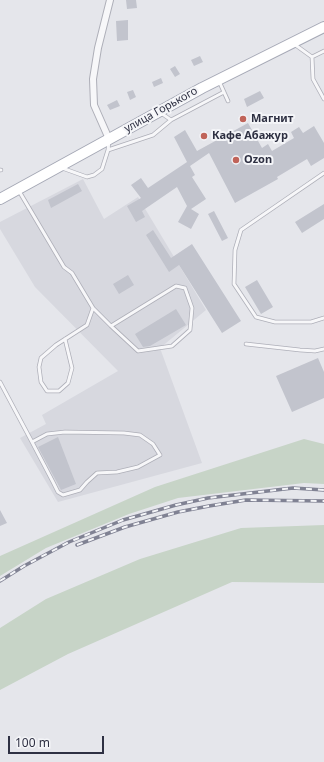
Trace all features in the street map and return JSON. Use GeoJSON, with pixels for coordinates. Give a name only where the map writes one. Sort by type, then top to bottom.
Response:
{"type":"FeatureCollection","features":[{"type":"Feature","properties":{"kind":"main road","name":"улица Горького"},"geometry":{"type":"LineString","coordinates":[[0,199],[158,112],[324,27]]}},
{"type":"Feature","properties":{"kind":"street"},"geometry":{"type":"LineString","coordinates":[[109,139],[94,105],[93,79],[98,48],[110,0]]}},
{"type":"Feature","properties":{"kind":"lane"},"geometry":{"type":"LineString","coordinates":[[292,43],[312,57]]}},
{"type":"Feature","properties":{"kind":"lane"},"geometry":{"type":"LineString","coordinates":[[312,57],[324,51]]}},
{"type":"Feature","properties":{"kind":"lane"},"geometry":{"type":"LineString","coordinates":[[312,57],[313,79],[324,99]]}},
{"type":"Feature","properties":{"kind":"lane"},"geometry":{"type":"LineString","coordinates":[[219,80],[228,101]]}},
{"type":"Feature","properties":{"kind":"lane"},"geometry":{"type":"LineString","coordinates":[[108,150],[153,135],[171,120],[224,92]]}},
{"type":"Feature","properties":{"kind":"lane"},"geometry":{"type":"LineString","coordinates":[[158,112],[171,120]]}},
{"type":"Feature","properties":{"kind":"lane"},"geometry":{"type":"LineString","coordinates":[[58,167],[87,177],[94,175],[102,169],[108,150],[109,139]]}},
{"type":"Feature","properties":{"kind":"lane"},"geometry":{"type":"LineString","coordinates":[[324,174],[241,230],[235,250],[234,284],[256,317],[275,322],[311,322],[324,318]]}},
{"type":"Feature","properties":{"kind":"lane"},"geometry":{"type":"LineString","coordinates":[[18,189],[64,267],[72,273],[93,308],[110,326],[138,351],[172,346],[190,330],[192,308],[185,288],[176,286],[110,326]]}},
{"type":"Feature","properties":{"kind":"lane"},"geometry":{"type":"LineString","coordinates":[[65,339],[72,368],[68,383],[59,390],[47,391],[41,382],[39,367],[41,358],[65,339],[87,325],[93,308]]}},
{"type":"Feature","properties":{"kind":"lane"},"geometry":{"type":"LineString","coordinates":[[246,344],[300,350],[324,349]]}},
{"type":"Feature","properties":{"kind":"lane"},"geometry":{"type":"LineString","coordinates":[[0,382],[58,492],[63,495],[80,490],[97,473],[117,472],[138,467],[160,456],[154,444],[140,435],[124,433],[47,434],[32,442]]}},
{"type":"Feature","properties":{"kind":"shaded area"},"geometry":{"type":"Polygon","coordinates":[[[83,179],[104,219],[138,197],[206,310],[160,348],[202,463],[58,502],[20,438],[46,424],[42,415],[118,371],[35,287],[0,229],[0,222],[83,179]]]}},
{"type":"Feature","properties":{"kind":"green space"},"geometry":{"type":"Polygon","coordinates":[[[304,439],[324,444],[324,484],[304,483],[178,498],[129,514],[46,548],[0,576],[0,556],[155,487],[304,439]]]}},
{"type":"Feature","properties":{"kind":"green space"},"geometry":{"type":"Polygon","coordinates":[[[324,525],[324,583],[232,582],[68,654],[0,690],[0,628],[46,599],[140,559],[241,528],[324,525]]]}},
{"type":"Feature","properties":{"kind":"building"},"geometry":{"type":"Polygon","coordinates":[[[126,0],[136,0],[137,8],[127,9],[126,0]]]}},
{"type":"Feature","properties":{"kind":"building"},"geometry":{"type":"Polygon","coordinates":[[[128,20],[128,40],[117,41],[116,21],[128,20]]]}},
{"type":"Feature","properties":{"kind":"building"},"geometry":{"type":"Polygon","coordinates":[[[200,56],[203,62],[194,66],[191,60],[200,56]]]}},
{"type":"Feature","properties":{"kind":"building"},"geometry":{"type":"Polygon","coordinates":[[[175,66],[180,74],[175,77],[170,69],[175,66]]]}},
{"type":"Feature","properties":{"kind":"building"},"geometry":{"type":"Polygon","coordinates":[[[161,78],[163,83],[154,87],[152,82],[161,78]]]}},
{"type":"Feature","properties":{"kind":"building"},"geometry":{"type":"Polygon","coordinates":[[[133,90],[136,97],[130,100],[127,92],[133,90]]]}},
{"type":"Feature","properties":{"kind":"building"},"geometry":{"type":"Polygon","coordinates":[[[260,91],[264,98],[247,107],[244,99],[260,91]]]}},
{"type":"Feature","properties":{"kind":"building"},"geometry":{"type":"Polygon","coordinates":[[[117,100],[120,106],[110,110],[107,105],[117,100]]]}},
{"type":"Feature","properties":{"kind":"building"},"geometry":{"type":"Polygon","coordinates":[[[248,123],[262,148],[268,144],[272,151],[294,138],[291,132],[299,127],[303,133],[314,126],[324,143],[324,158],[311,166],[307,159],[277,177],[278,179],[235,203],[209,153],[190,166],[195,175],[192,177],[206,199],[191,209],[199,214],[191,229],[178,222],[187,206],[177,187],[142,211],[145,217],[136,222],[127,206],[141,198],[131,185],[141,178],[148,188],[187,162],[174,137],[185,130],[197,151],[248,123]]]}},
{"type":"Feature","properties":{"kind":"building"},"geometry":{"type":"Polygon","coordinates":[[[78,184],[82,191],[51,208],[48,200],[78,184]]]}},
{"type":"Feature","properties":{"kind":"building"},"geometry":{"type":"Polygon","coordinates":[[[324,204],[324,219],[302,233],[295,222],[324,204]]]}},
{"type":"Feature","properties":{"kind":"building"},"geometry":{"type":"Polygon","coordinates":[[[214,211],[228,238],[222,241],[208,214],[214,211]]]}},
{"type":"Feature","properties":{"kind":"building"},"geometry":{"type":"Polygon","coordinates":[[[153,230],[171,258],[192,244],[241,321],[222,333],[179,265],[169,272],[146,235],[153,230]]]}},
{"type":"Feature","properties":{"kind":"building"},"geometry":{"type":"Polygon","coordinates":[[[128,275],[134,285],[119,294],[113,284],[128,275]]]}},
{"type":"Feature","properties":{"kind":"building"},"geometry":{"type":"Polygon","coordinates":[[[257,280],[273,307],[261,314],[245,287],[257,280]]]}},
{"type":"Feature","properties":{"kind":"building"},"geometry":{"type":"Polygon","coordinates":[[[176,309],[186,325],[150,346],[143,347],[135,334],[176,309]]]}},
{"type":"Feature","properties":{"kind":"building"},"geometry":{"type":"Polygon","coordinates":[[[318,358],[324,372],[324,398],[292,412],[276,376],[318,358]]]}},
{"type":"Feature","properties":{"kind":"building"},"geometry":{"type":"Polygon","coordinates":[[[58,437],[76,484],[61,490],[38,447],[58,437]]]}},
{"type":"Feature","properties":{"kind":"building"},"geometry":{"type":"Polygon","coordinates":[[[0,510],[7,523],[0,526],[0,510]]]}},
{"type":"Feature","properties":{"kind":"railway"},"geometry":{"type":"LineString","coordinates":[[0,581],[24,566],[69,542],[123,520],[176,505],[208,498],[293,488],[324,490]]}},
{"type":"Feature","properties":{"kind":"railway"},"geometry":{"type":"LineString","coordinates":[[77,545],[125,527],[178,512],[209,506],[246,500],[324,501]]}},
{"type":"Feature","properties":{"kind":"place","name":"Магнит"},"geometry":{"type":"Point","coordinates":[243,119]}},
{"type":"Feature","properties":{"kind":"place","name":"Кафе Абажур"},"geometry":{"type":"Point","coordinates":[204,136]}},
{"type":"Feature","properties":{"kind":"place","name":"Ozon"},"geometry":{"type":"Point","coordinates":[236,160]}}]}
